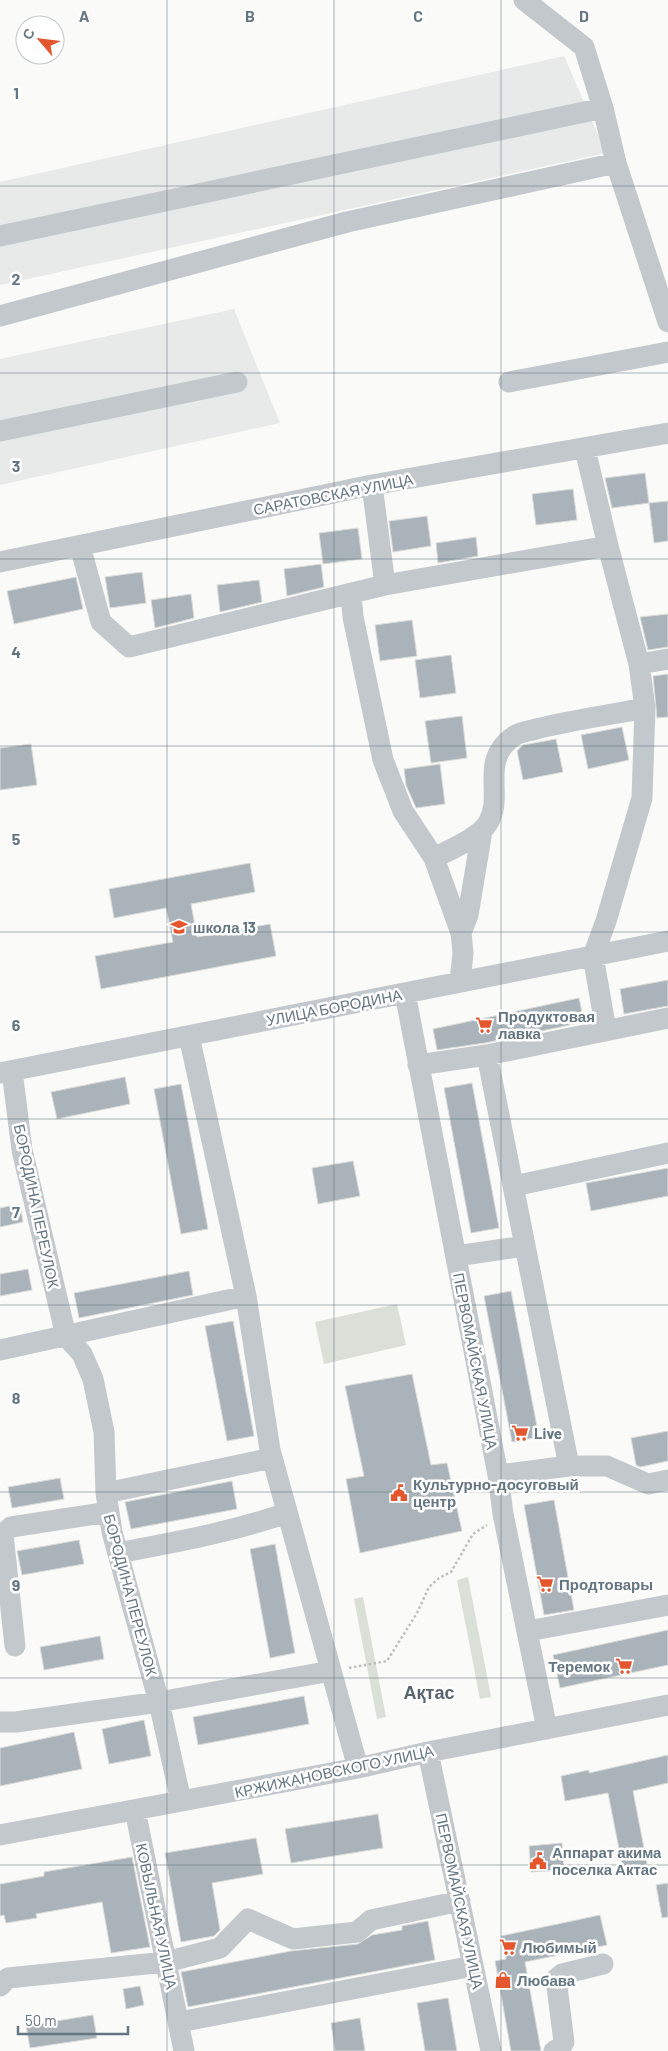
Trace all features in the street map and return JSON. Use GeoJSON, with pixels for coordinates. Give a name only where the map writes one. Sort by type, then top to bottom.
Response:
{"type":"FeatureCollection","features":[{"type":"Feature","properties":{"kind":"street"},"geometry":{"type":"LineString","coordinates":[[524,0],[584,47],[603,108],[616,163],[668,322]]}},
{"type":"Feature","properties":{"kind":"street"},"geometry":{"type":"LineString","coordinates":[[0,236],[603,108]]}},
{"type":"Feature","properties":{"kind":"street"},"geometry":{"type":"LineString","coordinates":[[0,316],[348,222],[616,163]]}},
{"type":"Feature","properties":{"kind":"street"},"geometry":{"type":"LineString","coordinates":[[509,382],[668,352]]}},
{"type":"Feature","properties":{"kind":"street"},"geometry":{"type":"LineString","coordinates":[[0,431],[237,382]]}},
{"type":"Feature","properties":{"kind":"street","name":"САРАТОВСКАЯ УЛИЦА"},"geometry":{"type":"LineString","coordinates":[[0,562],[372,485],[668,433]]}},
{"type":"Feature","properties":{"kind":"street"},"geometry":{"type":"LineString","coordinates":[[585,449],[639,664],[645,708],[642,798],[593,956],[606,1030]]}},
{"type":"Feature","properties":{"kind":"street"},"geometry":{"type":"LineString","coordinates":[[372,485],[385,586]]}},
{"type":"Feature","properties":{"kind":"street"},"geometry":{"type":"LineString","coordinates":[[80,546],[101,622],[129,647],[385,586],[608,546]]}},
{"type":"Feature","properties":{"kind":"street"},"geometry":{"type":"LineString","coordinates":[[351,594],[353,617],[383,760],[402,811],[434,858],[461,933],[463,953],[460,982]]}},
{"type":"Feature","properties":{"kind":"street"},"geometry":{"type":"LineString","coordinates":[[639,664],[668,659]]}},
{"type":"Feature","properties":{"kind":"street"},"geometry":{"type":"LineString","coordinates":[[461,933],[468,915],[482,831],[492,813],[494,764],[502,749],[515,735],[554,725],[645,708]]}},
{"type":"Feature","properties":{"kind":"street"},"geometry":{"type":"LineString","coordinates":[[434,858],[482,831]]}},
{"type":"Feature","properties":{"kind":"street","name":"УЛИЦА БОРОДИНА"},"geometry":{"type":"LineString","coordinates":[[6,1072],[668,942]]}},
{"type":"Feature","properties":{"kind":"street","name":"ПЕРВОМАЙСКАЯ УЛИЦА"},"geometry":{"type":"LineString","coordinates":[[405,994],[498,1475],[503,1514],[547,1729]]}},
{"type":"Feature","properties":{"kind":"street"},"geometry":{"type":"LineString","coordinates":[[418,1065],[487,1055],[668,1018]]}},
{"type":"Feature","properties":{"kind":"street"},"geometry":{"type":"LineString","coordinates":[[189,1036],[246,1296],[272,1458],[358,1768]]}},
{"type":"Feature","properties":{"kind":"street"},"geometry":{"type":"LineString","coordinates":[[487,1055],[569,1466]]}},
{"type":"Feature","properties":{"kind":"street","name":"БОРОДИНА ПЕРЕУЛОК"},"geometry":{"type":"LineString","coordinates":[[6,1072],[22,1150],[66,1336],[82,1354],[93,1379],[104,1432],[107,1502],[118,1553],[159,1702],[181,1801]]}},
{"type":"Feature","properties":{"kind":"street"},"geometry":{"type":"LineString","coordinates":[[514,1186],[668,1153]]}},
{"type":"Feature","properties":{"kind":"street"},"geometry":{"type":"LineString","coordinates":[[456,1256],[524,1246]]}},
{"type":"Feature","properties":{"kind":"street"},"geometry":{"type":"LineString","coordinates":[[0,1350],[246,1296]]}},
{"type":"Feature","properties":{"kind":"street"},"geometry":{"type":"LineString","coordinates":[[15,1646],[3,1534],[11,1527],[272,1458]]}},
{"type":"Feature","properties":{"kind":"street"},"geometry":{"type":"LineString","coordinates":[[498,1475],[569,1466],[608,1466],[648,1484],[668,1480]]}},
{"type":"Feature","properties":{"kind":"street"},"geometry":{"type":"LineString","coordinates":[[118,1553],[207,1536],[256,1524],[287,1513]]}},
{"type":"Feature","properties":{"kind":"street"},"geometry":{"type":"LineString","coordinates":[[528,1631],[668,1605]]}},
{"type":"Feature","properties":{"kind":"street"},"geometry":{"type":"LineString","coordinates":[[0,1722],[16,1722],[159,1702],[331,1672]]}},
{"type":"Feature","properties":{"kind":"street","name":"КРЖИЖАНОВСКОГО УЛИЦА"},"geometry":{"type":"LineString","coordinates":[[0,1835],[358,1768],[428,1752],[668,1705]]}},
{"type":"Feature","properties":{"kind":"street","name":"ПЕРВОМАЙСКАЯ УЛИЦА"},"geometry":{"type":"LineString","coordinates":[[428,1752],[492,2051]]}},
{"type":"Feature","properties":{"kind":"street","name":"КОВЫЛЬНАЯ УЛИЦА"},"geometry":{"type":"LineString","coordinates":[[135,1810],[184,2051]]}},
{"type":"Feature","properties":{"kind":"street"},"geometry":{"type":"LineString","coordinates":[[0,1986],[8,1978],[166,1962],[220,1948],[248,1919],[293,1939],[357,1932],[370,1920],[460,1902]]}},
{"type":"Feature","properties":{"kind":"street"},"geometry":{"type":"LineString","coordinates":[[554,2051],[561,2047],[564,2042],[556,1978],[562,1974],[603,1964]]}},
{"type":"Feature","properties":{"kind":"street"},"geometry":{"type":"LineString","coordinates":[[178,2022],[473,1966]]}},
{"type":"Feature","properties":{"kind":"path"},"geometry":{"type":"LineString","coordinates":[[331,1672],[387,1661],[417,1612],[428,1586],[450,1572],[473,1534],[503,1514]]}},
{"type":"Feature","properties":{"kind":"shaded area"},"geometry":{"type":"Polygon","coordinates":[[[564,56],[606,153],[0,285],[0,182],[564,56]]]}},
{"type":"Feature","properties":{"kind":"shaded area"},"geometry":{"type":"Polygon","coordinates":[[[234,309],[280,423],[0,485],[0,359],[234,309]]]}},
{"type":"Feature","properties":{"kind":"shaded area"},"geometry":{"type":"Polygon","coordinates":[[[397,1304],[406,1345],[324,1364],[315,1322],[397,1304]]]}},
{"type":"Feature","properties":{"kind":"shaded area"},"geometry":{"type":"Polygon","coordinates":[[[468,1577],[491,1697],[480,1699],[457,1580],[468,1577]]]}},
{"type":"Feature","properties":{"kind":"shaded area"},"geometry":{"type":"Polygon","coordinates":[[[363,1597],[386,1717],[377,1719],[354,1599],[363,1597]]]}},
{"type":"Feature","properties":{"kind":"building"},"geometry":{"type":"Polygon","coordinates":[[[645,473],[649,503],[612,508],[605,478],[645,473]]]}},
{"type":"Feature","properties":{"kind":"building"},"geometry":{"type":"Polygon","coordinates":[[[573,489],[577,520],[536,525],[532,494],[573,489]]]}},
{"type":"Feature","properties":{"kind":"building"},"geometry":{"type":"Polygon","coordinates":[[[668,501],[668,541],[654,543],[649,503],[668,501]]]}},
{"type":"Feature","properties":{"kind":"building"},"geometry":{"type":"Polygon","coordinates":[[[427,516],[431,546],[393,552],[389,521],[427,516]]]}},
{"type":"Feature","properties":{"kind":"building"},"geometry":{"type":"Polygon","coordinates":[[[358,528],[362,559],[323,564],[319,533],[358,528]]]}},
{"type":"Feature","properties":{"kind":"building"},"geometry":{"type":"Polygon","coordinates":[[[476,537],[478,556],[438,563],[436,543],[476,537]]]}},
{"type":"Feature","properties":{"kind":"building"},"geometry":{"type":"Polygon","coordinates":[[[321,564],[324,587],[287,596],[284,569],[321,564]]]}},
{"type":"Feature","properties":{"kind":"building"},"geometry":{"type":"Polygon","coordinates":[[[142,572],[146,603],[110,608],[105,577],[142,572]]]}},
{"type":"Feature","properties":{"kind":"building"},"geometry":{"type":"Polygon","coordinates":[[[76,577],[83,609],[14,624],[7,591],[76,577]]]}},
{"type":"Feature","properties":{"kind":"building"},"geometry":{"type":"Polygon","coordinates":[[[259,580],[262,602],[220,612],[217,585],[259,580]]]}},
{"type":"Feature","properties":{"kind":"building"},"geometry":{"type":"Polygon","coordinates":[[[191,594],[194,618],[155,628],[151,600],[191,594]]]}},
{"type":"Feature","properties":{"kind":"building"},"geometry":{"type":"Polygon","coordinates":[[[668,614],[668,647],[648,650],[640,617],[668,614]]]}},
{"type":"Feature","properties":{"kind":"building"},"geometry":{"type":"Polygon","coordinates":[[[412,620],[417,656],[380,661],[375,625],[412,620]]]}},
{"type":"Feature","properties":{"kind":"building"},"geometry":{"type":"Polygon","coordinates":[[[451,655],[456,693],[420,698],[415,660],[451,655]]]}},
{"type":"Feature","properties":{"kind":"building"},"geometry":{"type":"Polygon","coordinates":[[[668,674],[668,717],[657,718],[653,676],[668,674]]]}},
{"type":"Feature","properties":{"kind":"building"},"geometry":{"type":"Polygon","coordinates":[[[462,716],[467,758],[431,763],[425,721],[462,716]]]}},
{"type":"Feature","properties":{"kind":"building"},"geometry":{"type":"Polygon","coordinates":[[[622,727],[629,760],[588,769],[581,735],[622,727]]]}},
{"type":"Feature","properties":{"kind":"building"},"geometry":{"type":"Polygon","coordinates":[[[556,739],[563,772],[523,780],[517,751],[523,745],[556,739]]]}},
{"type":"Feature","properties":{"kind":"building"},"geometry":{"type":"Polygon","coordinates":[[[31,744],[37,785],[0,790],[0,748],[31,744]]]}},
{"type":"Feature","properties":{"kind":"building"},"geometry":{"type":"Polygon","coordinates":[[[440,764],[445,804],[416,808],[406,785],[404,769],[440,764]]]}},
{"type":"Feature","properties":{"kind":"building"},"geometry":{"type":"Polygon","coordinates":[[[250,863],[255,892],[191,904],[197,937],[270,924],[276,956],[101,989],[95,956],[173,942],[166,908],[114,918],[109,889],[250,863]]]}},
{"type":"Feature","properties":{"kind":"building"},"geometry":{"type":"Polygon","coordinates":[[[668,980],[668,1006],[624,1014],[620,989],[668,980]]]}},
{"type":"Feature","properties":{"kind":"building"},"geometry":{"type":"Polygon","coordinates":[[[579,998],[584,1022],[485,1043],[437,1050],[433,1029],[579,998]]]}},
{"type":"Feature","properties":{"kind":"building"},"geometry":{"type":"Polygon","coordinates":[[[125,1077],[130,1104],[57,1119],[51,1092],[125,1077]]]}},
{"type":"Feature","properties":{"kind":"building"},"geometry":{"type":"Polygon","coordinates":[[[472,1083],[499,1228],[471,1233],[444,1088],[472,1083]]]}},
{"type":"Feature","properties":{"kind":"building"},"geometry":{"type":"Polygon","coordinates":[[[181,1084],[208,1229],[181,1234],[154,1089],[181,1084]]]}},
{"type":"Feature","properties":{"kind":"building"},"geometry":{"type":"Polygon","coordinates":[[[353,1161],[360,1196],[318,1204],[312,1168],[353,1161]]]}},
{"type":"Feature","properties":{"kind":"building"},"geometry":{"type":"Polygon","coordinates":[[[668,1168],[668,1196],[591,1211],[586,1183],[668,1168]]]}},
{"type":"Feature","properties":{"kind":"building"},"geometry":{"type":"Polygon","coordinates":[[[20,1204],[23,1222],[0,1227],[0,1208],[20,1204]]]}},
{"type":"Feature","properties":{"kind":"building"},"geometry":{"type":"Polygon","coordinates":[[[28,1269],[32,1290],[0,1296],[0,1274],[28,1269]]]}},
{"type":"Feature","properties":{"kind":"building"},"geometry":{"type":"Polygon","coordinates":[[[189,1271],[193,1295],[79,1318],[74,1293],[189,1271]]]}},
{"type":"Feature","properties":{"kind":"building"},"geometry":{"type":"Polygon","coordinates":[[[511,1291],[539,1437],[512,1442],[484,1296],[511,1291]]]}},
{"type":"Feature","properties":{"kind":"building"},"geometry":{"type":"Polygon","coordinates":[[[233,1321],[254,1436],[227,1441],[205,1326],[233,1321]]]}},
{"type":"Feature","properties":{"kind":"building"},"geometry":{"type":"Polygon","coordinates":[[[412,1374],[431,1465],[447,1463],[462,1531],[360,1553],[346,1479],[364,1476],[345,1386],[412,1374]]]}},
{"type":"Feature","properties":{"kind":"building"},"geometry":{"type":"Polygon","coordinates":[[[668,1431],[668,1461],[640,1467],[636,1465],[631,1438],[668,1431]]]}},
{"type":"Feature","properties":{"kind":"building"},"geometry":{"type":"Polygon","coordinates":[[[60,1478],[64,1499],[12,1508],[8,1487],[60,1478]]]}},
{"type":"Feature","properties":{"kind":"building"},"geometry":{"type":"Polygon","coordinates":[[[232,1481],[237,1509],[131,1529],[125,1502],[232,1481]]]}},
{"type":"Feature","properties":{"kind":"building"},"geometry":{"type":"Polygon","coordinates":[[[554,1500],[574,1610],[544,1615],[524,1505],[554,1500]]]}},
{"type":"Feature","properties":{"kind":"building"},"geometry":{"type":"Polygon","coordinates":[[[79,1540],[84,1564],[22,1575],[17,1551],[79,1540]]]}},
{"type":"Feature","properties":{"kind":"building"},"geometry":{"type":"Polygon","coordinates":[[[275,1544],[295,1653],[270,1658],[250,1549],[275,1544]]]}},
{"type":"Feature","properties":{"kind":"building"},"geometry":{"type":"Polygon","coordinates":[[[668,1630],[668,1665],[560,1688],[553,1655],[668,1630]]]}},
{"type":"Feature","properties":{"kind":"building"},"geometry":{"type":"Polygon","coordinates":[[[100,1636],[104,1659],[44,1670],[40,1647],[100,1636]]]}},
{"type":"Feature","properties":{"kind":"building"},"geometry":{"type":"Polygon","coordinates":[[[304,1696],[309,1724],[198,1745],[193,1717],[304,1696]]]}},
{"type":"Feature","properties":{"kind":"building"},"geometry":{"type":"Polygon","coordinates":[[[144,1720],[151,1756],[109,1764],[102,1729],[144,1720]]]}},
{"type":"Feature","properties":{"kind":"building"},"geometry":{"type":"Polygon","coordinates":[[[74,1732],[82,1769],[0,1786],[0,1748],[74,1732]]]}},
{"type":"Feature","properties":{"kind":"building"},"geometry":{"type":"Polygon","coordinates":[[[668,1755],[668,1783],[633,1791],[648,1869],[624,1874],[608,1793],[565,1801],[561,1776],[589,1770],[589,1773],[668,1755]]]}},
{"type":"Feature","properties":{"kind":"building"},"geometry":{"type":"Polygon","coordinates":[[[378,1814],[383,1848],[291,1863],[285,1829],[378,1814]]]}},
{"type":"Feature","properties":{"kind":"building"},"geometry":{"type":"Polygon","coordinates":[[[256,1838],[263,1874],[212,1883],[220,1930],[214,1936],[181,1942],[165,1853],[256,1838]]]}},
{"type":"Feature","properties":{"kind":"building"},"geometry":{"type":"Polygon","coordinates":[[[562,1843],[564,1870],[531,1872],[529,1846],[562,1843]]]}},
{"type":"Feature","properties":{"kind":"building"},"geometry":{"type":"Polygon","coordinates":[[[132,1857],[150,1947],[111,1953],[102,1902],[36,1914],[37,1918],[6,1923],[4,1915],[0,1916],[0,1884],[44,1876],[44,1872],[132,1857]]]}},
{"type":"Feature","properties":{"kind":"building"},"geometry":{"type":"Polygon","coordinates":[[[668,1883],[668,1917],[662,1918],[656,1885],[668,1883]]]}},
{"type":"Feature","properties":{"kind":"building"},"geometry":{"type":"Polygon","coordinates":[[[600,1915],[607,1945],[525,1962],[541,2051],[511,2051],[495,1961],[506,1959],[501,1936],[600,1915]]]}},
{"type":"Feature","properties":{"kind":"building"},"geometry":{"type":"Polygon","coordinates":[[[428,1921],[435,1960],[188,2007],[181,1972],[291,1951],[358,1944],[372,1935],[402,1930],[402,1926],[428,1921]]]}},
{"type":"Feature","properties":{"kind":"building"},"geometry":{"type":"Polygon","coordinates":[[[140,1986],[144,2005],[126,2009],[123,1989],[140,1986]]]}},
{"type":"Feature","properties":{"kind":"building"},"geometry":{"type":"Polygon","coordinates":[[[448,1998],[457,2051],[425,2051],[417,2003],[448,1998]]]}},
{"type":"Feature","properties":{"kind":"building"},"geometry":{"type":"Polygon","coordinates":[[[93,2015],[97,2038],[30,2048],[26,2026],[93,2015]]]}},
{"type":"Feature","properties":{"kind":"building"},"geometry":{"type":"Polygon","coordinates":[[[360,2018],[365,2051],[335,2051],[331,2023],[360,2018]]]}},
{"type":"Feature","properties":{"kind":"place","name":"школа 13"},"geometry":{"type":"Point","coordinates":[179,927]}},
{"type":"Feature","properties":{"kind":"place","name":"Продуктовая лавка"},"geometry":{"type":"Point","coordinates":[484,1025]}},
{"type":"Feature","properties":{"kind":"place","name":"Live"},"geometry":{"type":"Point","coordinates":[520,1433]}},
{"type":"Feature","properties":{"kind":"place","name":"Культурно-досуговый центр"},"geometry":{"type":"Point","coordinates":[399,1493]}},
{"type":"Feature","properties":{"kind":"place","name":"Продтовары"},"geometry":{"type":"Point","coordinates":[545,1584]}},
{"type":"Feature","properties":{"kind":"place","name":"Теремок"},"geometry":{"type":"Point","coordinates":[624,1666]}},
{"type":"Feature","properties":{"kind":"place","name":"Аппарат акима поселка Актас"},"geometry":{"type":"Point","coordinates":[538,1861]}},
{"type":"Feature","properties":{"kind":"place","name":"Любимый"},"geometry":{"type":"Point","coordinates":[508,1947]}},
{"type":"Feature","properties":{"kind":"place","name":"Любава"},"geometry":{"type":"Point","coordinates":[503,1980]}},
{"type":"Feature","properties":{"kind":"district","name":"Ақтас"},"geometry":{"type":"Point","coordinates":[429,1692]}}]}
